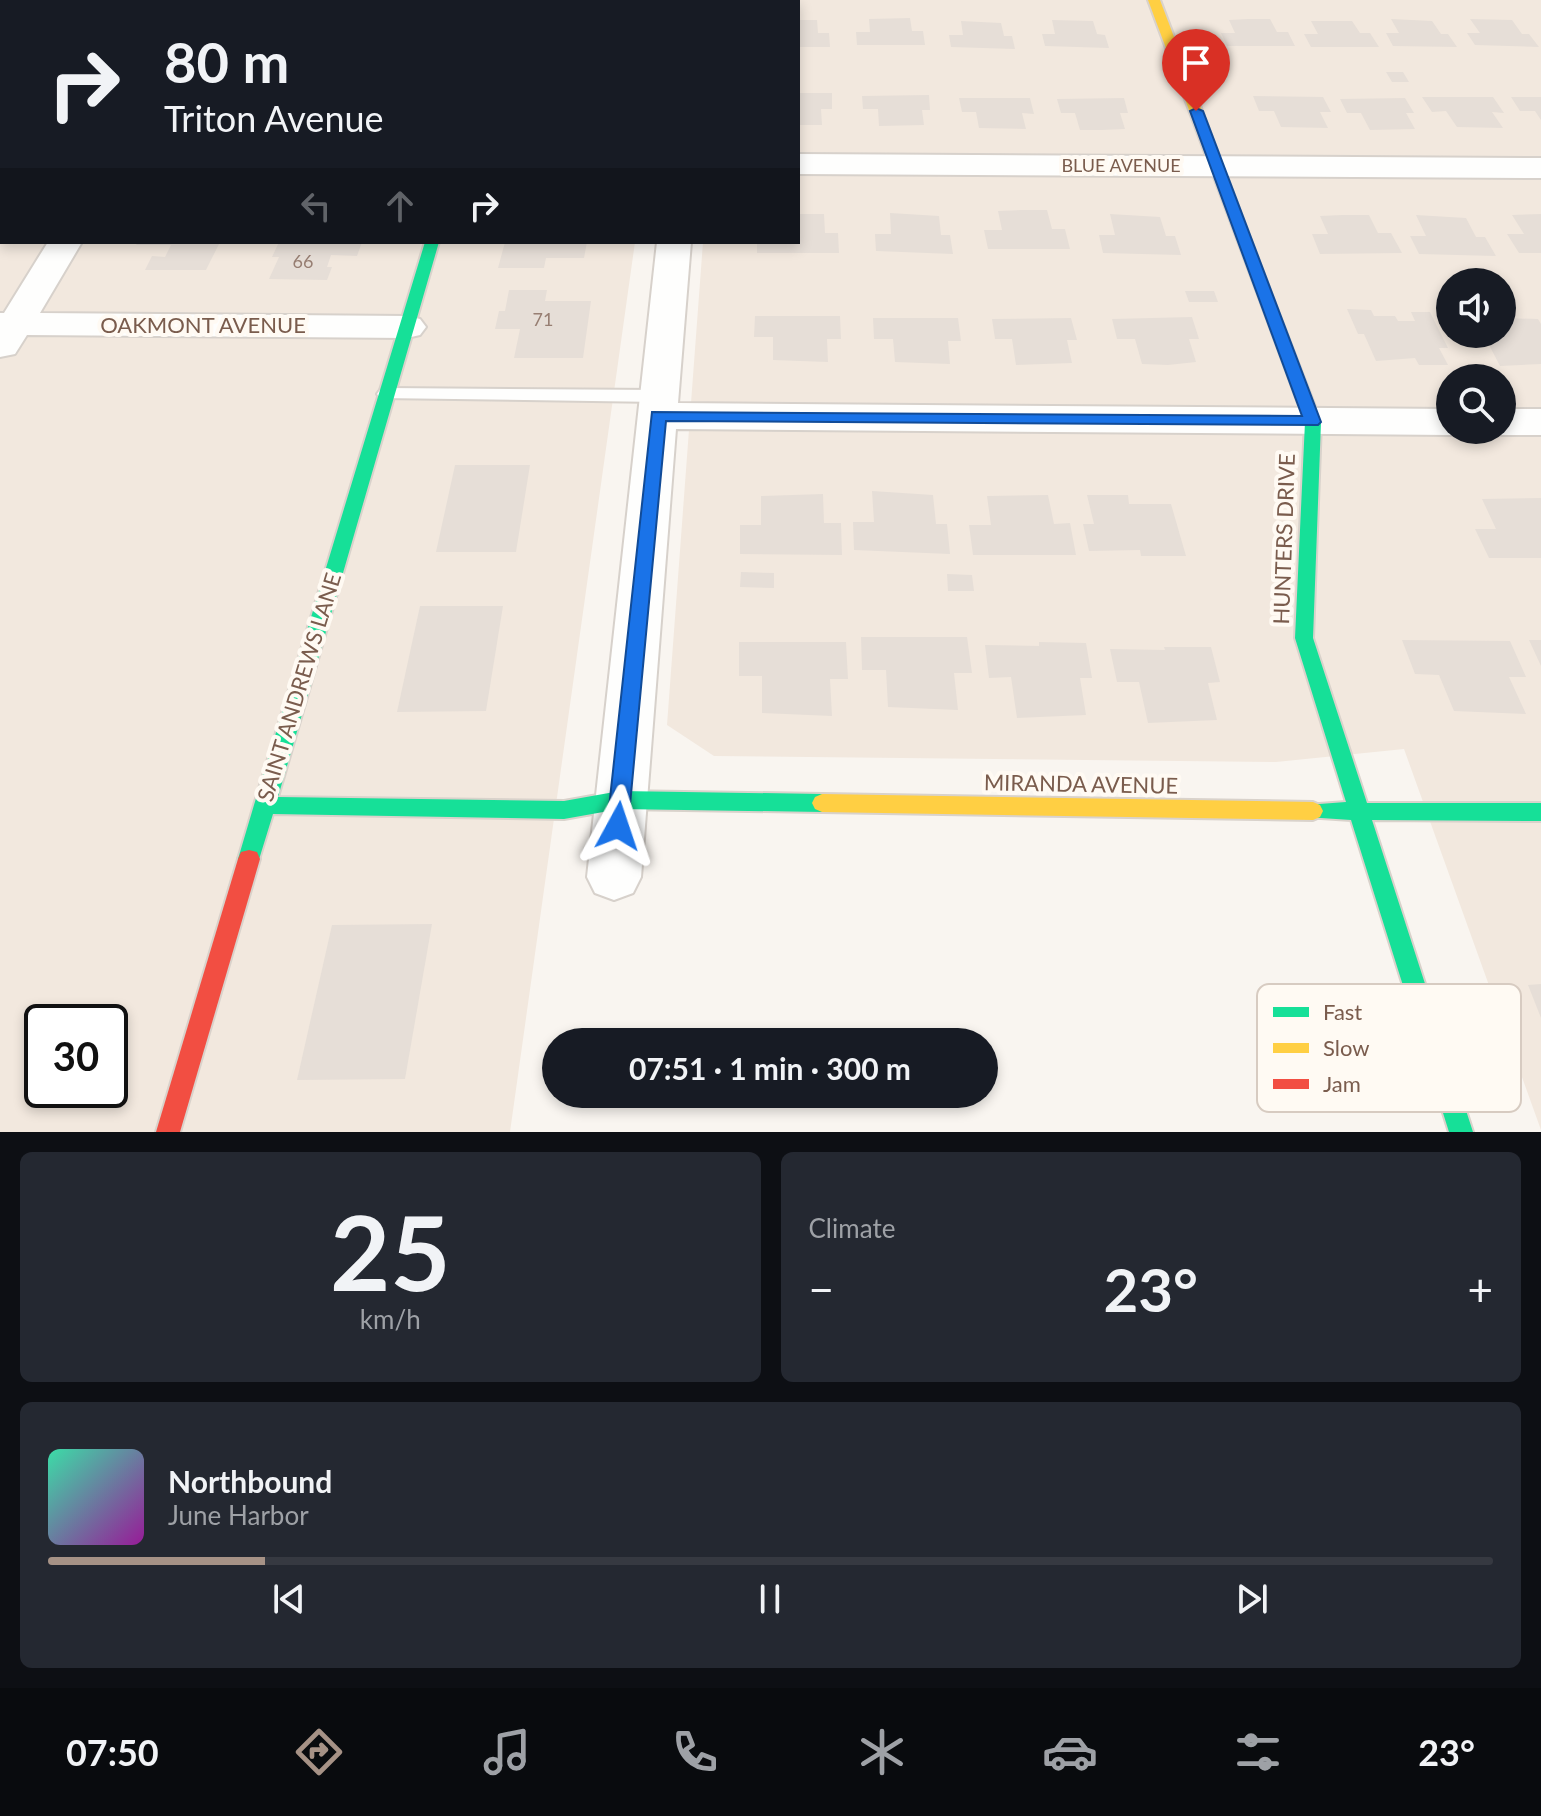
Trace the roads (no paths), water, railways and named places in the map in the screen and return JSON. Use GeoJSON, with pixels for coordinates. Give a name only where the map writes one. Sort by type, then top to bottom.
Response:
{"type":"FeatureCollection","features":[{"type":"Feature","properties":{"kind":"street","name":"HUNTERS DRIVE"},"geometry":{"type":"LineString","coordinates":[[1154,0],[1313,422],[1304,638],[1414,984]]}},
{"type":"Feature","properties":{"kind":"street","name":"BLUE AVENUE"},"geometry":{"type":"LineString","coordinates":[[800,164],[1541,168]]}},
{"type":"Feature","properties":{"kind":"street"},"geometry":{"type":"LineString","coordinates":[[5,332],[64,244]]}},
{"type":"Feature","properties":{"kind":"street","name":"SAINT ANDREWS LANE"},"geometry":{"type":"LineString","coordinates":[[168,1132],[431,244]]}},
{"type":"Feature","properties":{"kind":"street"},"geometry":{"type":"LineString","coordinates":[[614,877],[674,244]]}},
{"type":"Feature","properties":{"kind":"street","name":"OAKMONT AVENUE"},"geometry":{"type":"LineString","coordinates":[[5,332],[407,327]]}},
{"type":"Feature","properties":{"kind":"street"},"geometry":{"type":"LineString","coordinates":[[659,406],[1313,422],[1436,422]]}},
{"type":"Feature","properties":{"kind":"street"},"geometry":{"type":"LineString","coordinates":[[1516,422],[1541,422]]}},
{"type":"Feature","properties":{"kind":"street","name":"MIRANDA AVENUE"},"geometry":{"type":"LineString","coordinates":[[264,805],[564,810],[620,800],[1541,812]]}},
{"type":"Feature","properties":{"kind":"street","name":"HUNTERS DRIVE"},"geometry":{"type":"LineString","coordinates":[[1455,1112],[1461,1132]]}},
{"type":"Feature","properties":{"kind":"lane"},"geometry":{"type":"LineString","coordinates":[[387,394],[659,406]]}}]}
